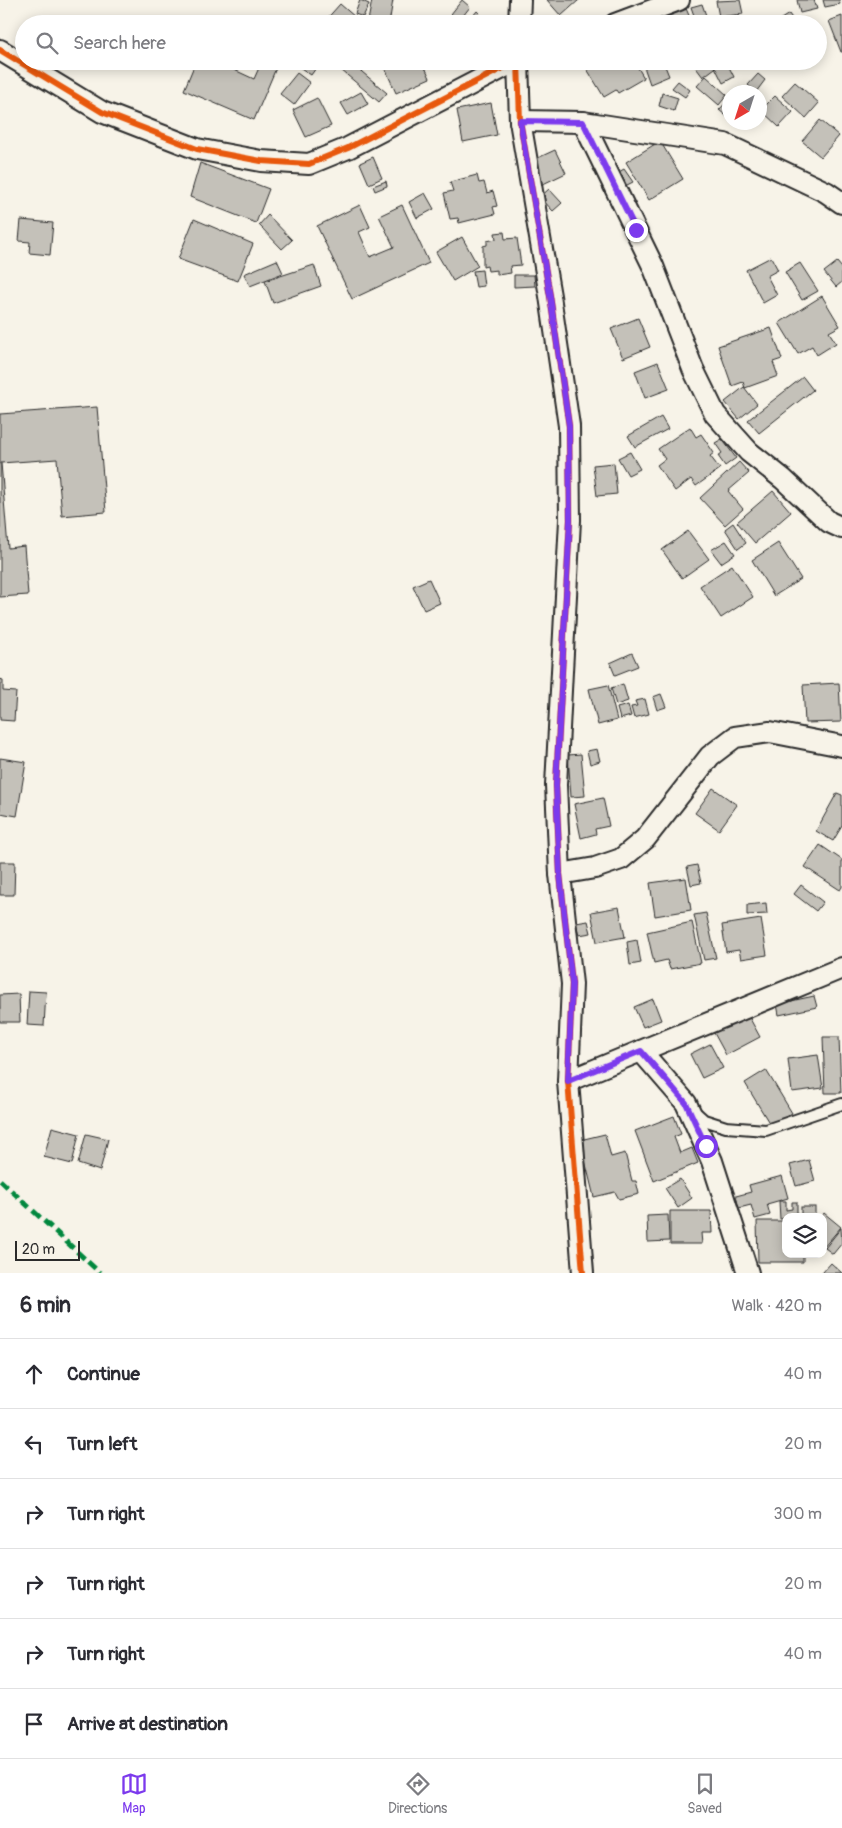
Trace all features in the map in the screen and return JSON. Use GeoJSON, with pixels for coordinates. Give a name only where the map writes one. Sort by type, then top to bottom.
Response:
{"type":"FeatureCollection","features":[{"type":"Feature","properties":{"kind":"street"},"geometry":{"type":"LineString","coordinates":[[519,15],[520,0]]}},
{"type":"Feature","properties":{"kind":"street"},"geometry":{"type":"LineString","coordinates":[[640,15],[679,0]]}},
{"type":"Feature","properties":{"kind":"street"},"geometry":{"type":"LineString","coordinates":[[0,50],[15,59]]}},
{"type":"Feature","properties":{"kind":"street"},"geometry":{"type":"LineString","coordinates":[[33,70],[102,112],[198,149],[262,161],[309,164],[348,148],[500,70]]}},
{"type":"Feature","properties":{"kind":"street"},"geometry":{"type":"LineString","coordinates":[[517,70],[520,121],[550,296],[569,426],[570,520],[556,785],[560,874],[572,984],[568,1081],[583,1273]]}},
{"type":"Feature","properties":{"kind":"street"},"geometry":{"type":"LineString","coordinates":[[520,121],[583,122],[725,144],[826,192],[842,203]]}},
{"type":"Feature","properties":{"kind":"street"},"geometry":{"type":"LineString","coordinates":[[583,122],[653,266],[693,368],[715,414],[749,452],[783,480],[828,522],[842,528]]}},
{"type":"Feature","properties":{"kind":"street"},"geometry":{"type":"LineString","coordinates":[[560,874],[595,868],[620,859],[645,839],[710,756],[735,737],[770,732],[842,746]]}},
{"type":"Feature","properties":{"kind":"street"},"geometry":{"type":"LineString","coordinates":[[568,1081],[842,968]]}},
{"type":"Feature","properties":{"kind":"street"},"geometry":{"type":"LineString","coordinates":[[641,1051],[686,1103],[712,1161],[748,1273]]}},
{"type":"Feature","properties":{"kind":"lane"},"geometry":{"type":"LineString","coordinates":[[686,1103],[704,1120],[726,1127],[766,1130],[842,1104]]}},
{"type":"Feature","properties":{"kind":"building"},"geometry":{"type":"Polygon","coordinates":[[[360,0],[369,4],[364,15],[355,14],[360,0]]]}},
{"type":"Feature","properties":{"kind":"building"},"geometry":{"type":"Polygon","coordinates":[[[372,0],[393,0],[390,15],[369,15],[372,0]]]}},
{"type":"Feature","properties":{"kind":"building"},"geometry":{"type":"Polygon","coordinates":[[[462,0],[470,7],[464,15],[451,14],[462,0]]]}},
{"type":"Feature","properties":{"kind":"building"},"geometry":{"type":"Polygon","coordinates":[[[547,0],[579,0],[562,15],[547,0]]]}},
{"type":"Feature","properties":{"kind":"building"},"geometry":{"type":"Polygon","coordinates":[[[740,0],[743,14],[719,15],[716,1],[740,0]]]}},
{"type":"Feature","properties":{"kind":"building"},"geometry":{"type":"Polygon","coordinates":[[[797,0],[814,0],[817,9],[800,13],[797,0]]]}},
{"type":"Feature","properties":{"kind":"building"},"geometry":{"type":"Polygon","coordinates":[[[823,0],[839,0],[840,4],[825,7],[823,0]]]}},
{"type":"Feature","properties":{"kind":"building"},"geometry":{"type":"Polygon","coordinates":[[[340,4],[353,15],[330,15],[340,4]]]}},
{"type":"Feature","properties":{"kind":"building"},"geometry":{"type":"Polygon","coordinates":[[[684,4],[689,15],[656,15],[684,4]]]}},
{"type":"Feature","properties":{"kind":"building"},"geometry":{"type":"Polygon","coordinates":[[[702,4],[706,15],[694,15],[691,7],[702,4]]]}},
{"type":"Feature","properties":{"kind":"building"},"geometry":{"type":"Polygon","coordinates":[[[842,16],[842,52],[841,52],[829,21],[842,16]]]}},
{"type":"Feature","properties":{"kind":"building"},"geometry":{"type":"Polygon","coordinates":[[[192,70],[234,70],[254,79],[258,70],[275,70],[254,120],[184,90],[192,70]]]}},
{"type":"Feature","properties":{"kind":"building"},"geometry":{"type":"Polygon","coordinates":[[[304,70],[315,70],[311,75],[304,70]]]}},
{"type":"Feature","properties":{"kind":"building"},"geometry":{"type":"Polygon","coordinates":[[[341,70],[360,70],[387,93],[379,102],[341,70]]]}},
{"type":"Feature","properties":{"kind":"building"},"geometry":{"type":"Polygon","coordinates":[[[386,70],[426,70],[430,78],[396,93],[386,70]]]}},
{"type":"Feature","properties":{"kind":"building"},"geometry":{"type":"Polygon","coordinates":[[[588,70],[639,70],[644,78],[618,93],[616,90],[604,97],[588,70]]]}},
{"type":"Feature","properties":{"kind":"building"},"geometry":{"type":"Polygon","coordinates":[[[645,70],[667,70],[669,76],[650,84],[645,70]]]}},
{"type":"Feature","properties":{"kind":"building"},"geometry":{"type":"Polygon","coordinates":[[[698,70],[712,70],[703,77],[698,70]]]}},
{"type":"Feature","properties":{"kind":"building"},"geometry":{"type":"Polygon","coordinates":[[[716,70],[730,70],[734,77],[723,83],[716,70]]]}},
{"type":"Feature","properties":{"kind":"building"},"geometry":{"type":"Polygon","coordinates":[[[297,73],[310,83],[294,105],[280,94],[297,73]]]}},
{"type":"Feature","properties":{"kind":"building"},"geometry":{"type":"Polygon","coordinates":[[[758,74],[765,80],[761,85],[748,85],[758,74]]]}},
{"type":"Feature","properties":{"kind":"building"},"geometry":{"type":"Polygon","coordinates":[[[706,76],[722,90],[722,101],[719,105],[697,86],[706,76]]]}},
{"type":"Feature","properties":{"kind":"building"},"geometry":{"type":"Polygon","coordinates":[[[678,81],[690,90],[685,97],[672,88],[678,81]]]}},
{"type":"Feature","properties":{"kind":"building"},"geometry":{"type":"Polygon","coordinates":[[[795,82],[819,103],[806,118],[782,96],[795,82]]]}},
{"type":"Feature","properties":{"kind":"building"},"geometry":{"type":"Polygon","coordinates":[[[361,92],[368,104],[348,115],[341,103],[361,92]]]}},
{"type":"Feature","properties":{"kind":"building"},"geometry":{"type":"Polygon","coordinates":[[[662,93],[678,98],[674,111],[659,106],[662,93]]]}},
{"type":"Feature","properties":{"kind":"building"},"geometry":{"type":"Polygon","coordinates":[[[775,96],[793,112],[779,127],[767,116],[767,104],[775,96]]]}},
{"type":"Feature","properties":{"kind":"building"},"geometry":{"type":"Polygon","coordinates":[[[317,98],[331,126],[306,137],[293,110],[317,98]]]}},
{"type":"Feature","properties":{"kind":"building"},"geometry":{"type":"Polygon","coordinates":[[[491,103],[497,135],[463,142],[457,110],[491,103]]]}},
{"type":"Feature","properties":{"kind":"building"},"geometry":{"type":"Polygon","coordinates":[[[820,120],[839,136],[821,157],[802,141],[820,120]]]}},
{"type":"Feature","properties":{"kind":"building"},"geometry":{"type":"Polygon","coordinates":[[[660,141],[683,179],[649,200],[626,162],[660,141]]]}},
{"type":"Feature","properties":{"kind":"building"},"geometry":{"type":"Polygon","coordinates":[[[555,150],[566,173],[541,185],[529,162],[555,150]]]}},
{"type":"Feature","properties":{"kind":"building"},"geometry":{"type":"Polygon","coordinates":[[[373,157],[382,178],[369,184],[360,163],[373,157]]]}},
{"type":"Feature","properties":{"kind":"building"},"geometry":{"type":"Polygon","coordinates":[[[200,163],[269,189],[256,223],[190,197],[200,163]]]}},
{"type":"Feature","properties":{"kind":"building"},"geometry":{"type":"Polygon","coordinates":[[[624,169],[633,182],[625,186],[617,173],[624,169]]]}},
{"type":"Feature","properties":{"kind":"building"},"geometry":{"type":"Polygon","coordinates":[[[477,175],[479,183],[484,182],[487,193],[493,191],[497,206],[493,207],[495,214],[459,223],[458,218],[450,219],[444,193],[453,191],[450,182],[477,175]]]}},
{"type":"Feature","properties":{"kind":"building"},"geometry":{"type":"Polygon","coordinates":[[[386,181],[387,186],[375,191],[373,186],[386,181]]]}},
{"type":"Feature","properties":{"kind":"building"},"geometry":{"type":"Polygon","coordinates":[[[549,189],[562,203],[553,211],[540,197],[549,189]]]}},
{"type":"Feature","properties":{"kind":"building"},"geometry":{"type":"Polygon","coordinates":[[[425,193],[434,209],[417,218],[409,202],[425,193]]]}},
{"type":"Feature","properties":{"kind":"building"},"geometry":{"type":"Polygon","coordinates":[[[360,205],[370,227],[359,232],[370,257],[394,247],[379,216],[402,205],[429,263],[352,299],[317,226],[360,205]]]}},
{"type":"Feature","properties":{"kind":"building"},"geometry":{"type":"Polygon","coordinates":[[[268,215],[292,240],[282,249],[259,225],[268,215]]]}},
{"type":"Feature","properties":{"kind":"building"},"geometry":{"type":"Polygon","coordinates":[[[194,219],[253,244],[238,281],[178,259],[194,219]]]}},
{"type":"Feature","properties":{"kind":"building"},"geometry":{"type":"Polygon","coordinates":[[[21,220],[53,223],[50,255],[29,253],[30,242],[19,241],[21,220]]]}},
{"type":"Feature","properties":{"kind":"building"},"geometry":{"type":"Polygon","coordinates":[[[504,232],[505,239],[517,238],[521,265],[510,266],[511,273],[497,275],[497,270],[488,271],[487,266],[483,267],[483,246],[487,245],[487,241],[496,239],[495,233],[504,232]]]}},
{"type":"Feature","properties":{"kind":"building"},"geometry":{"type":"Polygon","coordinates":[[[462,237],[478,266],[453,281],[436,252],[462,237]]]}},
{"type":"Feature","properties":{"kind":"building"},"geometry":{"type":"Polygon","coordinates":[[[771,257],[778,270],[767,276],[777,295],[763,303],[746,270],[771,257]]]}},
{"type":"Feature","properties":{"kind":"building"},"geometry":{"type":"Polygon","coordinates":[[[277,260],[283,273],[250,286],[244,274],[277,260]]]}},
{"type":"Feature","properties":{"kind":"building"},"geometry":{"type":"Polygon","coordinates":[[[837,262],[842,268],[842,282],[836,287],[824,272],[837,262]]]}},
{"type":"Feature","properties":{"kind":"building"},"geometry":{"type":"Polygon","coordinates":[[[800,263],[818,291],[802,300],[785,272],[800,263]]]}},
{"type":"Feature","properties":{"kind":"building"},"geometry":{"type":"Polygon","coordinates":[[[314,265],[321,286],[273,303],[265,281],[314,265]]]}},
{"type":"Feature","properties":{"kind":"building"},"geometry":{"type":"Polygon","coordinates":[[[482,270],[484,286],[476,287],[473,271],[482,270]]]}},
{"type":"Feature","properties":{"kind":"building"},"geometry":{"type":"Polygon","coordinates":[[[514,275],[534,275],[535,286],[514,287],[514,275]]]}},
{"type":"Feature","properties":{"kind":"building"},"geometry":{"type":"Polygon","coordinates":[[[822,296],[840,326],[829,332],[836,343],[817,355],[812,346],[798,354],[779,323],[822,296]]]}},
{"type":"Feature","properties":{"kind":"building"},"geometry":{"type":"Polygon","coordinates":[[[638,318],[650,347],[623,358],[611,329],[638,318]]]}},
{"type":"Feature","properties":{"kind":"building"},"geometry":{"type":"Polygon","coordinates":[[[771,328],[782,359],[773,362],[778,376],[745,388],[743,382],[732,386],[718,346],[771,328]]]}},
{"type":"Feature","properties":{"kind":"building"},"geometry":{"type":"Polygon","coordinates":[[[658,362],[669,389],[645,398],[635,371],[658,362]]]}},
{"type":"Feature","properties":{"kind":"building"},"geometry":{"type":"Polygon","coordinates":[[[803,377],[813,390],[759,433],[748,420],[803,377]]]}},
{"type":"Feature","properties":{"kind":"building"},"geometry":{"type":"Polygon","coordinates":[[[744,387],[757,404],[739,419],[725,402],[744,387]]]}},
{"type":"Feature","properties":{"kind":"building"},"geometry":{"type":"Polygon","coordinates":[[[97,407],[106,512],[62,516],[57,459],[1,463],[8,548],[24,546],[28,595],[0,597],[0,414],[97,407]]]}},
{"type":"Feature","properties":{"kind":"building"},"geometry":{"type":"Polygon","coordinates":[[[661,417],[668,429],[635,447],[628,436],[661,417]]]}},
{"type":"Feature","properties":{"kind":"building"},"geometry":{"type":"Polygon","coordinates":[[[690,427],[696,437],[701,434],[714,453],[710,456],[720,469],[696,486],[691,479],[675,491],[657,465],[665,459],[658,449],[690,427]]]}},
{"type":"Feature","properties":{"kind":"building"},"geometry":{"type":"Polygon","coordinates":[[[722,439],[736,458],[725,466],[718,456],[722,453],[715,443],[722,439]]]}},
{"type":"Feature","properties":{"kind":"building"},"geometry":{"type":"Polygon","coordinates":[[[630,452],[640,469],[628,475],[618,458],[630,452]]]}},
{"type":"Feature","properties":{"kind":"building"},"geometry":{"type":"Polygon","coordinates":[[[739,462],[749,473],[728,491],[743,509],[725,525],[700,498],[739,462]]]}},
{"type":"Feature","properties":{"kind":"building"},"geometry":{"type":"Polygon","coordinates":[[[614,463],[617,494],[597,496],[593,465],[614,463]]]}},
{"type":"Feature","properties":{"kind":"building"},"geometry":{"type":"Polygon","coordinates":[[[773,491],[791,512],[755,543],[737,522],[773,491]]]}},
{"type":"Feature","properties":{"kind":"building"},"geometry":{"type":"Polygon","coordinates":[[[733,523],[746,543],[738,549],[725,529],[733,523]]]}},
{"type":"Feature","properties":{"kind":"building"},"geometry":{"type":"Polygon","coordinates":[[[688,531],[709,559],[682,578],[662,550],[688,531]]]}},
{"type":"Feature","properties":{"kind":"building"},"geometry":{"type":"Polygon","coordinates":[[[726,541],[735,554],[721,563],[711,550],[726,541]]]}},
{"type":"Feature","properties":{"kind":"building"},"geometry":{"type":"Polygon","coordinates":[[[778,543],[801,579],[774,596],[752,560],[778,543]]]}},
{"type":"Feature","properties":{"kind":"building"},"geometry":{"type":"Polygon","coordinates":[[[732,565],[753,597],[721,618],[700,586],[732,565]]]}},
{"type":"Feature","properties":{"kind":"building"},"geometry":{"type":"Polygon","coordinates":[[[429,579],[440,603],[424,610],[413,586],[429,579]]]}},
{"type":"Feature","properties":{"kind":"building"},"geometry":{"type":"Polygon","coordinates":[[[632,653],[638,666],[615,675],[610,663],[632,653]]]}},
{"type":"Feature","properties":{"kind":"building"},"geometry":{"type":"Polygon","coordinates":[[[0,679],[3,680],[3,691],[16,692],[14,721],[0,720],[0,679]]]}},
{"type":"Feature","properties":{"kind":"building"},"geometry":{"type":"Polygon","coordinates":[[[839,683],[841,722],[805,723],[803,685],[839,683]]]}},
{"type":"Feature","properties":{"kind":"building"},"geometry":{"type":"Polygon","coordinates":[[[623,684],[628,701],[616,705],[611,688],[623,684]]]}},
{"type":"Feature","properties":{"kind":"building"},"geometry":{"type":"Polygon","coordinates":[[[608,685],[617,720],[598,725],[589,689],[608,685]]]}},
{"type":"Feature","properties":{"kind":"building"},"geometry":{"type":"Polygon","coordinates":[[[661,694],[666,707],[657,710],[653,697],[661,694]]]}},
{"type":"Feature","properties":{"kind":"building"},"geometry":{"type":"Polygon","coordinates":[[[645,699],[649,714],[634,718],[631,707],[637,706],[635,701],[645,699]]]}},
{"type":"Feature","properties":{"kind":"building"},"geometry":{"type":"Polygon","coordinates":[[[628,705],[631,716],[620,719],[617,708],[628,705]]]}},
{"type":"Feature","properties":{"kind":"building"},"geometry":{"type":"Polygon","coordinates":[[[597,749],[600,761],[590,764],[587,751],[597,749]]]}},
{"type":"Feature","properties":{"kind":"building"},"geometry":{"type":"Polygon","coordinates":[[[581,754],[585,796],[571,797],[568,755],[581,754]]]}},
{"type":"Feature","properties":{"kind":"building"},"geometry":{"type":"Polygon","coordinates":[[[0,758],[26,762],[17,816],[0,813],[0,758]]]}},
{"type":"Feature","properties":{"kind":"building"},"geometry":{"type":"Polygon","coordinates":[[[713,788],[737,805],[719,830],[695,813],[713,788]]]}},
{"type":"Feature","properties":{"kind":"building"},"geometry":{"type":"Polygon","coordinates":[[[837,793],[842,795],[842,826],[833,841],[816,831],[837,793]]]}},
{"type":"Feature","properties":{"kind":"building"},"geometry":{"type":"Polygon","coordinates":[[[603,798],[609,826],[595,829],[596,834],[581,838],[574,804],[603,798]]]}},
{"type":"Feature","properties":{"kind":"building"},"geometry":{"type":"Polygon","coordinates":[[[820,845],[842,860],[842,887],[840,890],[805,867],[820,845]]]}},
{"type":"Feature","properties":{"kind":"building"},"geometry":{"type":"Polygon","coordinates":[[[0,862],[15,862],[14,895],[0,895],[0,862]]]}},
{"type":"Feature","properties":{"kind":"building"},"geometry":{"type":"Polygon","coordinates":[[[697,865],[701,883],[691,885],[687,867],[697,865]]]}},
{"type":"Feature","properties":{"kind":"building"},"geometry":{"type":"Polygon","coordinates":[[[686,878],[691,910],[655,916],[650,883],[686,878]]]}},
{"type":"Feature","properties":{"kind":"building"},"geometry":{"type":"Polygon","coordinates":[[[801,885],[823,902],[816,911],[794,894],[801,885]]]}},
{"type":"Feature","properties":{"kind":"building"},"geometry":{"type":"Polygon","coordinates":[[[766,903],[767,914],[747,915],[747,905],[766,903]]]}},
{"type":"Feature","properties":{"kind":"building"},"geometry":{"type":"Polygon","coordinates":[[[619,907],[625,937],[597,942],[591,912],[619,907]]]}},
{"type":"Feature","properties":{"kind":"building"},"geometry":{"type":"Polygon","coordinates":[[[706,913],[716,958],[704,960],[694,915],[706,913]]]}},
{"type":"Feature","properties":{"kind":"building"},"geometry":{"type":"Polygon","coordinates":[[[761,919],[767,955],[741,959],[739,950],[726,952],[722,925],[761,919]]]}},
{"type":"Feature","properties":{"kind":"building"},"geometry":{"type":"Polygon","coordinates":[[[588,921],[591,933],[579,935],[576,923],[588,921]]]}},
{"type":"Feature","properties":{"kind":"building"},"geometry":{"type":"Polygon","coordinates":[[[692,922],[701,963],[670,969],[667,960],[654,963],[647,932],[692,922]]]}},
{"type":"Feature","properties":{"kind":"building"},"geometry":{"type":"Polygon","coordinates":[[[637,940],[641,963],[630,965],[627,942],[637,940]]]}},
{"type":"Feature","properties":{"kind":"building"},"geometry":{"type":"Polygon","coordinates":[[[29,991],[46,992],[44,1026],[27,1025],[29,991]]]}},
{"type":"Feature","properties":{"kind":"building"},"geometry":{"type":"Polygon","coordinates":[[[19,994],[20,1022],[0,1022],[0,995],[19,994]]]}},
{"type":"Feature","properties":{"kind":"building"},"geometry":{"type":"Polygon","coordinates":[[[814,996],[817,1007],[779,1015],[777,1004],[814,996]]]}},
{"type":"Feature","properties":{"kind":"building"},"geometry":{"type":"Polygon","coordinates":[[[653,999],[661,1020],[643,1027],[634,1007],[653,999]]]}},
{"type":"Feature","properties":{"kind":"building"},"geometry":{"type":"Polygon","coordinates":[[[748,1015],[760,1037],[726,1055],[714,1033],[748,1015]]]}},
{"type":"Feature","properties":{"kind":"building"},"geometry":{"type":"Polygon","coordinates":[[[823,1037],[839,1037],[841,1093],[825,1093],[823,1037]]]}},
{"type":"Feature","properties":{"kind":"building"},"geometry":{"type":"Polygon","coordinates":[[[710,1044],[723,1068],[702,1078],[690,1054],[710,1044]]]}},
{"type":"Feature","properties":{"kind":"building"},"geometry":{"type":"Polygon","coordinates":[[[818,1055],[823,1088],[792,1092],[788,1059],[818,1055]]]}},
{"type":"Feature","properties":{"kind":"building"},"geometry":{"type":"Polygon","coordinates":[[[766,1070],[792,1113],[771,1126],[745,1083],[766,1070]]]}},
{"type":"Feature","properties":{"kind":"building"},"geometry":{"type":"Polygon","coordinates":[[[674,1116],[681,1134],[674,1137],[680,1153],[692,1148],[698,1163],[654,1181],[635,1131],[674,1116]]]}},
{"type":"Feature","properties":{"kind":"building"},"geometry":{"type":"Polygon","coordinates":[[[52,1127],[79,1134],[72,1164],[44,1157],[52,1127]]]}},
{"type":"Feature","properties":{"kind":"building"},"geometry":{"type":"Polygon","coordinates":[[[86,1134],[108,1139],[100,1171],[78,1164],[86,1134]]]}},
{"type":"Feature","properties":{"kind":"building"},"geometry":{"type":"Polygon","coordinates":[[[605,1134],[611,1157],[625,1153],[632,1181],[636,1181],[639,1194],[619,1199],[615,1192],[594,1197],[580,1140],[605,1134]]]}},
{"type":"Feature","properties":{"kind":"building"},"geometry":{"type":"Polygon","coordinates":[[[809,1160],[815,1181],[796,1186],[790,1165],[809,1160]]]}},
{"type":"Feature","properties":{"kind":"building"},"geometry":{"type":"Polygon","coordinates":[[[782,1176],[788,1198],[767,1204],[770,1215],[755,1219],[751,1205],[739,1208],[736,1196],[751,1192],[749,1185],[782,1176]]]}},
{"type":"Feature","properties":{"kind":"building"},"geometry":{"type":"Polygon","coordinates":[[[680,1179],[692,1198],[678,1208],[665,1188],[680,1179]]]}},
{"type":"Feature","properties":{"kind":"building"},"geometry":{"type":"Polygon","coordinates":[[[779,1201],[786,1201],[786,1210],[792,1209],[792,1202],[797,1202],[797,1213],[782,1213],[782,1219],[780,1219],[779,1201]]]}},
{"type":"Feature","properties":{"kind":"building"},"geometry":{"type":"Polygon","coordinates":[[[801,1207],[815,1207],[815,1213],[801,1213],[801,1207]]]}},
{"type":"Feature","properties":{"kind":"building"},"geometry":{"type":"Polygon","coordinates":[[[670,1211],[711,1211],[712,1233],[701,1233],[702,1244],[670,1244],[670,1211]]]}},
{"type":"Feature","properties":{"kind":"building"},"geometry":{"type":"Polygon","coordinates":[[[668,1215],[669,1241],[648,1242],[647,1216],[668,1215]]]}},
{"type":"Feature","properties":{"kind":"building"},"geometry":{"type":"Polygon","coordinates":[[[827,1215],[841,1227],[827,1243],[827,1215]]]}},
{"type":"Feature","properties":{"kind":"building"},"geometry":{"type":"Polygon","coordinates":[[[757,1221],[782,1221],[782,1258],[803,1258],[803,1262],[758,1262],[757,1221]]]}},
{"type":"Feature","properties":{"kind":"building"},"geometry":{"type":"Polygon","coordinates":[[[841,1228],[842,1243],[833,1254],[827,1250],[827,1246],[841,1228]]]}},
{"type":"Feature","properties":{"kind":"building"},"geometry":{"type":"Polygon","coordinates":[[[831,1263],[842,1273],[822,1273],[831,1263]]]}},
{"type":"Feature","properties":{"kind":"marked path"},"geometry":{"type":"LineString","coordinates":[[0,1180],[100,1273]]}},
{"type":"Feature","properties":{"kind":"cycle path"},"geometry":{"type":"LineString","coordinates":[[0,50],[15,59]]}},
{"type":"Feature","properties":{"kind":"cycle path"},"geometry":{"type":"LineString","coordinates":[[33,70],[102,112],[197,149],[261,161],[309,164],[348,148],[499,70]]}},
{"type":"Feature","properties":{"kind":"cycle path"},"geometry":{"type":"LineString","coordinates":[[518,70],[520,121],[550,296],[569,426],[570,520],[556,785],[560,874],[572,984],[568,1081],[583,1273]]}},
{"type":"Feature","properties":{"kind":"route"},"geometry":{"type":"LineString","coordinates":[[636,230],[583,122],[520,121],[550,296],[569,426],[570,520],[556,785],[560,874],[572,984],[568,1081],[641,1051],[686,1103],[706,1146]]}}]}
